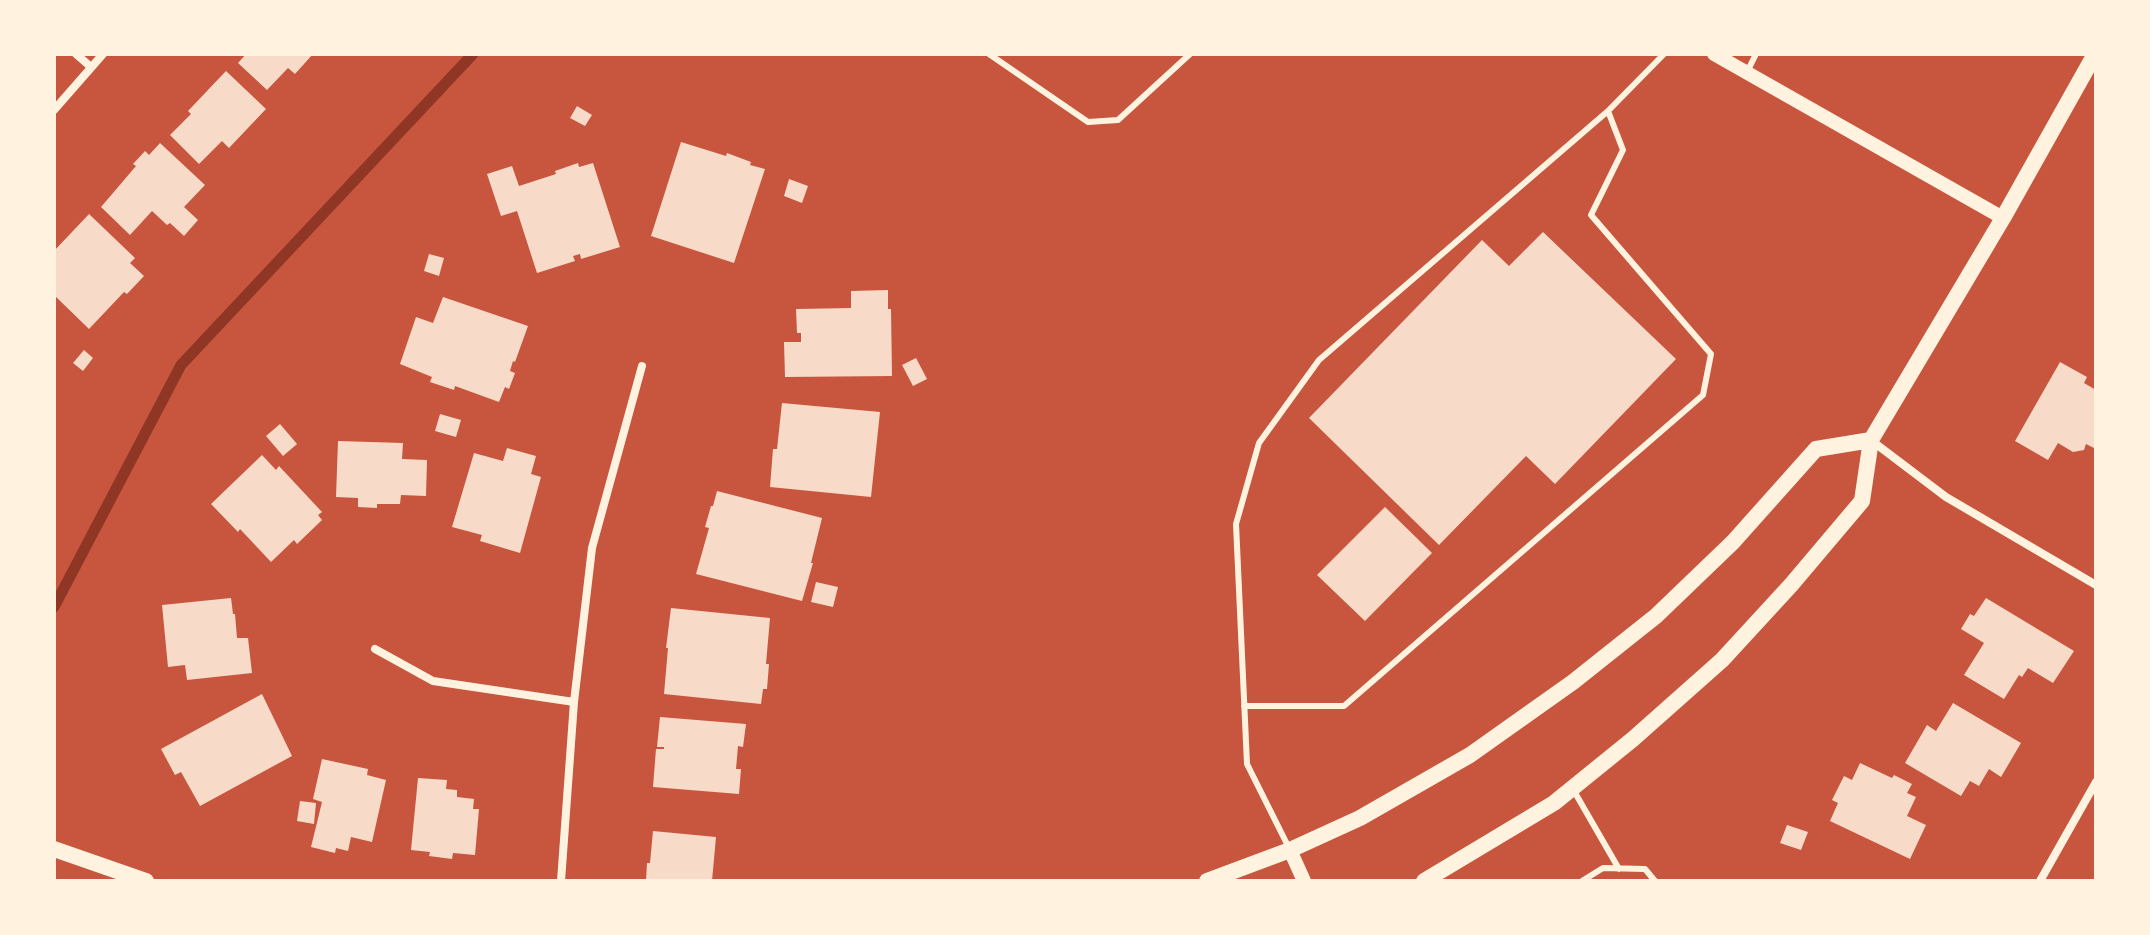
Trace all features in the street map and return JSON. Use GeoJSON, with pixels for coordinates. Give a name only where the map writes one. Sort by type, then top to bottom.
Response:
{"type":"FeatureCollection","features":[{"type":"Feature","properties":{"kind":"main road"},"geometry":{"type":"LineString","coordinates":[[1424,881],[1554,803],[1633,739],[1722,660],[1802,573],[1862,501],[1871,440],[2003,218],[2095,54]]}},
{"type":"Feature","properties":{"kind":"main road"},"geometry":{"type":"LineString","coordinates":[[1207,881],[1290,850],[1360,818],[1470,755],[1573,682],[1656,616],[1733,542],[1816,449],[1871,440]]}},
{"type":"Feature","properties":{"kind":"main road"},"geometry":{"type":"LineString","coordinates":[[54,849],[146,881]]}},
{"type":"Feature","properties":{"kind":"street"},"geometry":{"type":"LineString","coordinates":[[76,54],[91,67]]}},
{"type":"Feature","properties":{"kind":"street"},"geometry":{"type":"LineString","coordinates":[[54,110],[103,54]]}},
{"type":"Feature","properties":{"kind":"street"},"geometry":{"type":"LineString","coordinates":[[1714,54],[2003,218]]}},
{"type":"Feature","properties":{"kind":"street"},"geometry":{"type":"LineString","coordinates":[[561,881],[574,702],[592,548],[642,366]]}},
{"type":"Feature","properties":{"kind":"street"},"geometry":{"type":"LineString","coordinates":[[1871,440],[1946,497],[2096,585]]}},
{"type":"Feature","properties":{"kind":"street"},"geometry":{"type":"LineString","coordinates":[[375,649],[433,681],[574,702]]}},
{"type":"Feature","properties":{"kind":"street"},"geometry":{"type":"LineString","coordinates":[[2040,881],[2096,782]]}},
{"type":"Feature","properties":{"kind":"street"},"geometry":{"type":"LineString","coordinates":[[1290,850],[1304,881]]}},
{"type":"Feature","properties":{"kind":"lane"},"geometry":{"type":"LineString","coordinates":[[989,54],[1088,122],[1118,120],[1190,54]]}},
{"type":"Feature","properties":{"kind":"lane"},"geometry":{"type":"LineString","coordinates":[[1290,850],[1247,764],[1236,524],[1259,443],[1319,360],[1608,111],[1664,54]]}},
{"type":"Feature","properties":{"kind":"lane"},"geometry":{"type":"LineString","coordinates":[[1747,73],[1756,54]]}},
{"type":"Feature","properties":{"kind":"lane"},"geometry":{"type":"LineString","coordinates":[[1244,706],[1344,706],[1703,395],[1711,354],[1591,215],[1623,150],[1608,111]]}},
{"type":"Feature","properties":{"kind":"lane"},"geometry":{"type":"LineString","coordinates":[[1573,788],[1619,869]]}},
{"type":"Feature","properties":{"kind":"lane"},"geometry":{"type":"LineString","coordinates":[[1582,881],[1603,868],[1645,869],[1655,881]]}},
{"type":"Feature","properties":{"kind":"building"},"geometry":{"type":"Polygon","coordinates":[[[246,54],[313,54],[295,74],[288,68],[267,90],[238,63],[246,54]]]}},
{"type":"Feature","properties":{"kind":"building"},"geometry":{"type":"Polygon","coordinates":[[[226,71],[266,109],[229,148],[222,141],[199,164],[170,135],[226,71]]]}},
{"type":"Feature","properties":{"kind":"building"},"geometry":{"type":"Polygon","coordinates":[[[577,106],[592,115],[585,126],[570,118],[577,106]]]}},
{"type":"Feature","properties":{"kind":"building"},"geometry":{"type":"Polygon","coordinates":[[[681,142],[726,156],[727,153],[765,169],[734,263],[651,236],[681,142]]]}},
{"type":"Feature","properties":{"kind":"building"},"geometry":{"type":"Polygon","coordinates":[[[160,143],[205,185],[184,207],[198,220],[184,236],[152,211],[130,235],[101,207],[136,166],[133,164],[145,151],[149,155],[160,143]]]}},
{"type":"Feature","properties":{"kind":"building"},"geometry":{"type":"Polygon","coordinates":[[[578,163],[579,167],[593,163],[620,247],[581,259],[580,254],[573,256],[575,261],[537,273],[517,211],[501,216],[487,174],[512,166],[519,186],[578,163]]]}},
{"type":"Feature","properties":{"kind":"building"},"geometry":{"type":"Polygon","coordinates":[[[789,179],[808,186],[802,203],[784,196],[789,179]]]}},
{"type":"Feature","properties":{"kind":"building"},"geometry":{"type":"Polygon","coordinates":[[[89,214],[135,258],[130,263],[144,276],[89,329],[54,295],[54,251],[89,214]]]}},
{"type":"Feature","properties":{"kind":"building"},"geometry":{"type":"Polygon","coordinates":[[[1543,232],[1676,359],[1555,484],[1526,456],[1439,545],[1309,418],[1482,240],[1509,266],[1543,232]]]}},
{"type":"Feature","properties":{"kind":"building"},"geometry":{"type":"Polygon","coordinates":[[[429,254],[444,258],[439,276],[424,271],[429,254]]]}},
{"type":"Feature","properties":{"kind":"building"},"geometry":{"type":"Polygon","coordinates":[[[888,290],[892,376],[785,377],[784,342],[801,342],[801,333],[797,333],[796,309],[851,308],[851,291],[888,290]]]}},
{"type":"Feature","properties":{"kind":"building"},"geometry":{"type":"Polygon","coordinates":[[[443,297],[528,326],[513,361],[510,371],[515,373],[509,389],[505,387],[499,402],[455,386],[454,390],[430,382],[432,377],[400,364],[416,317],[433,323],[443,297]]]}},
{"type":"Feature","properties":{"kind":"building"},"geometry":{"type":"Polygon","coordinates":[[[84,350],[93,358],[83,371],[73,363],[84,350]]]}},
{"type":"Feature","properties":{"kind":"building"},"geometry":{"type":"Polygon","coordinates":[[[916,358],[927,379],[913,386],[902,365],[916,358]]]}},
{"type":"Feature","properties":{"kind":"building"},"geometry":{"type":"Polygon","coordinates":[[[2060,362],[2087,377],[2084,383],[2096,390],[2096,449],[2086,444],[2084,450],[2073,452],[2058,443],[2048,460],[2015,441],[2060,362]]]}},
{"type":"Feature","properties":{"kind":"building"},"geometry":{"type":"Polygon","coordinates":[[[782,403],[880,412],[871,497],[770,487],[773,449],[777,449],[782,403]]]}},
{"type":"Feature","properties":{"kind":"building"},"geometry":{"type":"Polygon","coordinates":[[[440,414],[461,420],[456,437],[435,431],[440,414]]]}},
{"type":"Feature","properties":{"kind":"building"},"geometry":{"type":"Polygon","coordinates":[[[280,424],[297,444],[283,456],[266,436],[280,424]]]}},
{"type":"Feature","properties":{"kind":"building"},"geometry":{"type":"Polygon","coordinates":[[[338,441],[403,443],[402,459],[427,460],[426,496],[401,495],[400,504],[377,504],[377,508],[358,507],[358,498],[336,497],[338,441]]]}},
{"type":"Feature","properties":{"kind":"building"},"geometry":{"type":"Polygon","coordinates":[[[507,448],[536,456],[531,474],[541,477],[520,553],[480,541],[482,535],[452,527],[474,453],[503,461],[507,448]]]}},
{"type":"Feature","properties":{"kind":"building"},"geometry":{"type":"Polygon","coordinates":[[[262,455],[276,470],[279,466],[322,512],[318,515],[322,520],[297,544],[294,540],[271,562],[211,504],[262,455]]]}},
{"type":"Feature","properties":{"kind":"building"},"geometry":{"type":"Polygon","coordinates":[[[717,491],[822,518],[802,601],[696,574],[709,528],[705,527],[717,491]]]}},
{"type":"Feature","properties":{"kind":"building"},"geometry":{"type":"Polygon","coordinates":[[[1385,507],[1432,553],[1365,621],[1317,575],[1385,507]]]}},
{"type":"Feature","properties":{"kind":"building"},"geometry":{"type":"Polygon","coordinates":[[[816,582],[838,587],[833,607],[811,602],[816,582]]]}},
{"type":"Feature","properties":{"kind":"building"},"geometry":{"type":"Polygon","coordinates":[[[231,598],[237,638],[248,638],[252,673],[187,680],[185,665],[168,667],[162,605],[231,598]]]}},
{"type":"Feature","properties":{"kind":"building"},"geometry":{"type":"Polygon","coordinates":[[[1986,598],[2074,651],[2053,683],[2028,668],[2022,677],[2019,675],[2004,699],[1964,675],[1984,643],[1961,629],[1970,614],[1974,616],[1986,598]]]}},
{"type":"Feature","properties":{"kind":"building"},"geometry":{"type":"Polygon","coordinates":[[[671,608],[770,618],[767,689],[763,689],[761,704],[664,694],[671,608]]]}},
{"type":"Feature","properties":{"kind":"building"},"geometry":{"type":"Polygon","coordinates":[[[262,694],[292,756],[200,806],[181,772],[175,775],[161,749],[262,694]]]}},
{"type":"Feature","properties":{"kind":"building"},"geometry":{"type":"Polygon","coordinates":[[[1953,703],[2021,743],[2001,777],[1989,769],[1979,786],[1970,781],[1961,796],[1905,763],[1927,725],[1936,731],[1953,703]]]}},
{"type":"Feature","properties":{"kind":"building"},"geometry":{"type":"Polygon","coordinates":[[[660,717],[746,724],[743,747],[738,746],[736,769],[741,769],[739,794],[653,787],[656,749],[664,749],[657,747],[660,717]]]}},
{"type":"Feature","properties":{"kind":"building"},"geometry":{"type":"Polygon","coordinates":[[[322,759],[368,769],[367,775],[386,780],[372,842],[351,837],[348,851],[336,848],[335,853],[311,847],[322,802],[313,799],[322,759]]]}},
{"type":"Feature","properties":{"kind":"building"},"geometry":{"type":"Polygon","coordinates":[[[1860,763],[1912,784],[1907,793],[1916,797],[1907,816],[1926,825],[1910,859],[1830,821],[1838,803],[1832,800],[1844,776],[1852,780],[1860,763]]]}},
{"type":"Feature","properties":{"kind":"building"},"geometry":{"type":"Polygon","coordinates":[[[418,778],[447,780],[446,789],[457,790],[457,797],[474,799],[473,809],[479,809],[475,855],[453,853],[452,859],[411,850],[418,778]]]}},
{"type":"Feature","properties":{"kind":"building"},"geometry":{"type":"Polygon","coordinates":[[[300,801],[316,803],[314,824],[297,821],[300,801]]]}},
{"type":"Feature","properties":{"kind":"building"},"geometry":{"type":"Polygon","coordinates":[[[1787,825],[1808,832],[1801,850],[1780,843],[1787,825]]]}},
{"type":"Feature","properties":{"kind":"building"},"geometry":{"type":"Polygon","coordinates":[[[653,831],[716,837],[712,881],[646,881],[653,831]]]}},
{"type":"Feature","properties":{"kind":"waterway"},"geometry":{"type":"LineString","coordinates":[[54,607],[181,365],[473,54]]}}]}
